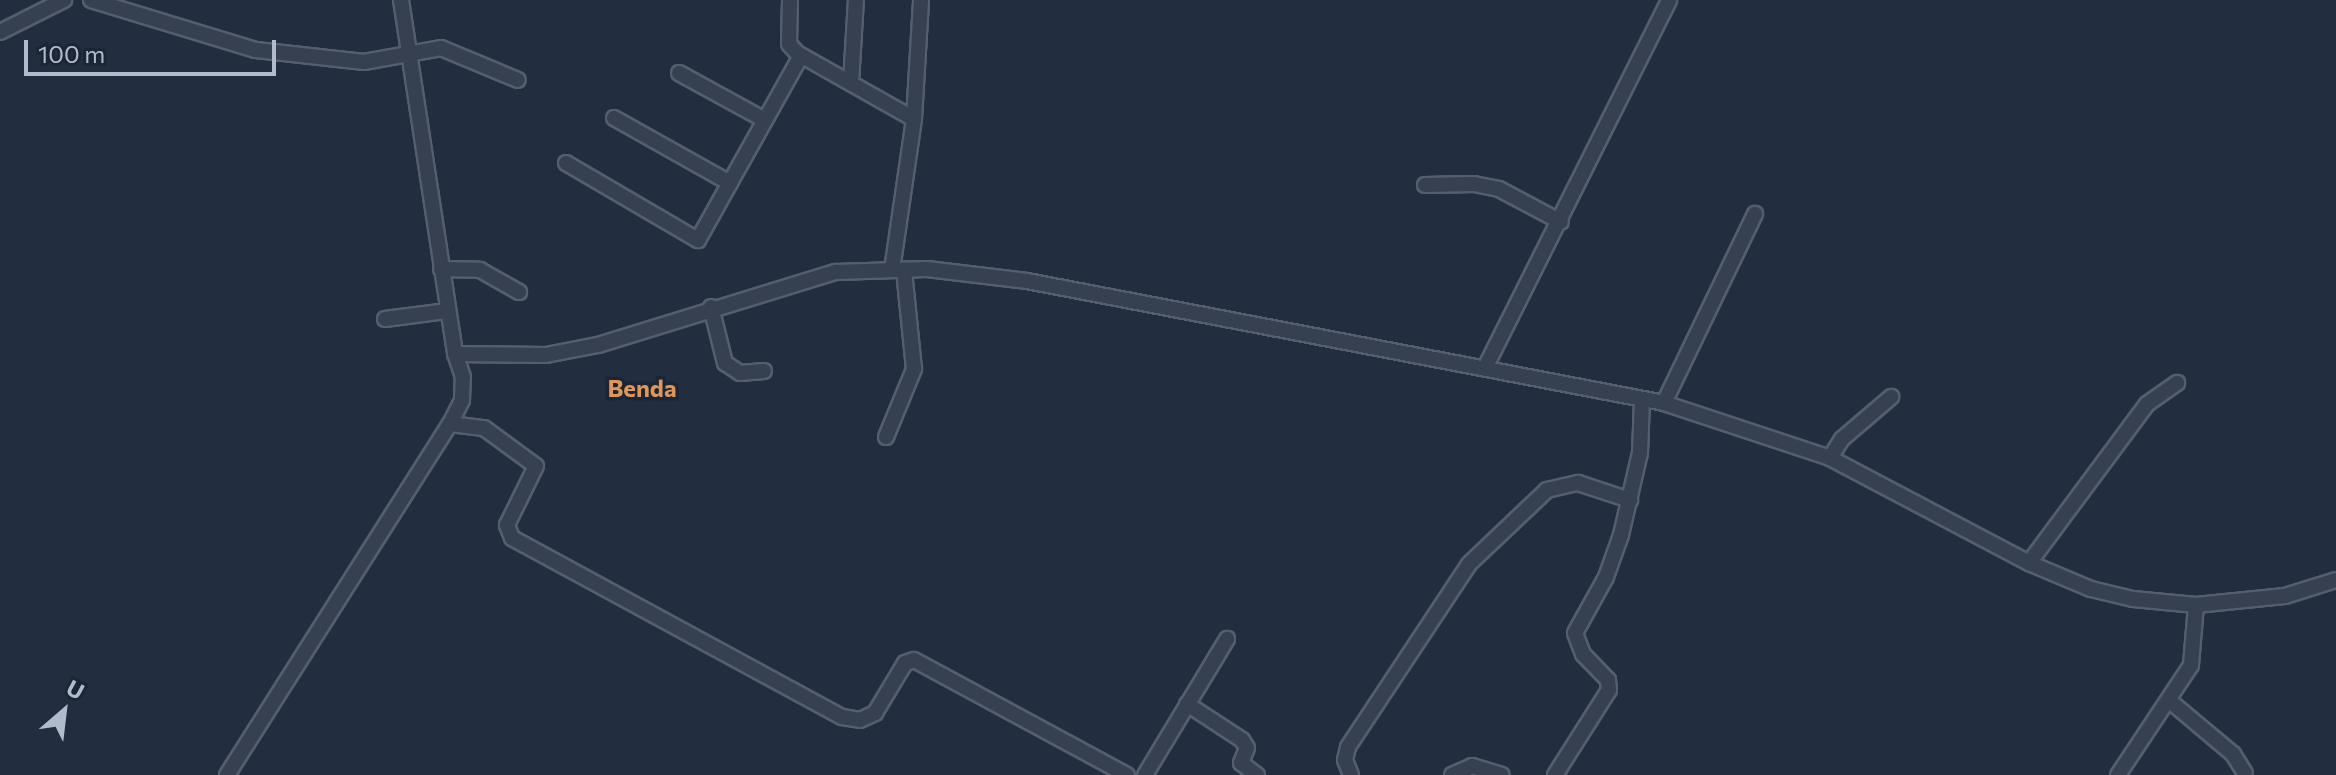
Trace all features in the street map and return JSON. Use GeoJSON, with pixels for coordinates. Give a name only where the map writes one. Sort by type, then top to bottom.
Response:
{"type":"FeatureCollection","features":[{"type":"Feature","properties":{"kind":"street"},"geometry":{"type":"LineString","coordinates":[[0,32],[64,0]]}},
{"type":"Feature","properties":{"kind":"street"},"geometry":{"type":"LineString","coordinates":[[91,0],[256,50],[326,61],[364,62],[410,50],[441,48],[518,80]]}},
{"type":"Feature","properties":{"kind":"street"},"geometry":{"type":"LineString","coordinates":[[227,775],[450,424],[462,400],[463,377],[447,311],[401,0]]}},
{"type":"Feature","properties":{"kind":"street"},"geometry":{"type":"LineString","coordinates":[[790,0],[789,44],[801,56],[914,119]]}},
{"type":"Feature","properties":{"kind":"street"},"geometry":{"type":"LineString","coordinates":[[851,83],[856,0]]}},
{"type":"Feature","properties":{"kind":"street"},"geometry":{"type":"LineString","coordinates":[[886,437],[914,369],[898,270],[914,119],[921,0]]}},
{"type":"Feature","properties":{"kind":"street"},"geometry":{"type":"LineString","coordinates":[[1486,366],[1561,222],[1668,0]]}},
{"type":"Feature","properties":{"kind":"street"},"geometry":{"type":"LineString","coordinates":[[566,163],[698,240],[801,56]]}},
{"type":"Feature","properties":{"kind":"street"},"geometry":{"type":"LineString","coordinates":[[679,73],[765,120]]}},
{"type":"Feature","properties":{"kind":"street"},"geometry":{"type":"LineString","coordinates":[[614,118],[730,183]]}},
{"type":"Feature","properties":{"kind":"street"},"geometry":{"type":"LineString","coordinates":[[1425,185],[1474,184],[1499,189],[1561,222]]}},
{"type":"Feature","properties":{"kind":"street"},"geometry":{"type":"LineString","coordinates":[[1664,403],[1755,214]]}},
{"type":"Feature","properties":{"kind":"street"},"geometry":{"type":"LineString","coordinates":[[441,269],[480,270],[519,292]]}},
{"type":"Feature","properties":{"kind":"street"},"geometry":{"type":"LineString","coordinates":[[455,354],[546,355],[598,345],[711,307],[836,272],[898,270],[1027,281],[1486,366],[1664,403],[1830,458],[2029,563],[2091,589],[2196,605],[2285,596],[2336,580]]}},
{"type":"Feature","properties":{"kind":"street"},"geometry":{"type":"LineString","coordinates":[[711,307],[725,363],[740,373],[764,371]]}},
{"type":"Feature","properties":{"kind":"street"},"geometry":{"type":"LineString","coordinates":[[385,319],[447,311]]}},
{"type":"Feature","properties":{"kind":"street"},"geometry":{"type":"LineString","coordinates":[[2029,563],[2147,404],[2177,383]]}},
{"type":"Feature","properties":{"kind":"street"},"geometry":{"type":"LineString","coordinates":[[1830,458],[1842,439],[1891,397]]}},
{"type":"Feature","properties":{"kind":"street"},"geometry":{"type":"LineString","coordinates":[[1555,775],[1609,690],[1608,680],[1583,654],[1575,633],[1606,577],[1630,500],[1640,453],[1642,400]]}},
{"type":"Feature","properties":{"kind":"street"},"geometry":{"type":"LineString","coordinates":[[450,424],[484,428],[536,466],[536,477],[507,525],[512,538],[842,717],[860,720],[875,713],[905,663],[914,660],[1127,775]]}},
{"type":"Feature","properties":{"kind":"street"},"geometry":{"type":"LineString","coordinates":[[1351,775],[1345,760],[1348,747],[1469,564],[1547,490],[1578,483],[1630,500]]}},
{"type":"Feature","properties":{"kind":"street"},"geometry":{"type":"LineString","coordinates":[[2118,775],[2171,702],[2191,665],[2196,605]]}},
{"type":"Feature","properties":{"kind":"street"},"geometry":{"type":"LineString","coordinates":[[1145,775],[1227,639]]}},
{"type":"Feature","properties":{"kind":"street"},"geometry":{"type":"LineString","coordinates":[[2171,702],[2233,754],[2245,773]]}},
{"type":"Feature","properties":{"kind":"street"},"geometry":{"type":"LineString","coordinates":[[1187,704],[1242,740],[1247,748],[1241,763],[1257,775]]}},
{"type":"Feature","properties":{"kind":"street"},"geometry":{"type":"LineString","coordinates":[[1452,775],[1472,766],[1502,775]]}},
{"type":"Feature","properties":{"kind":"district","name":"Benda"},"geometry":{"type":"Point","coordinates":[642,388]}}]}
